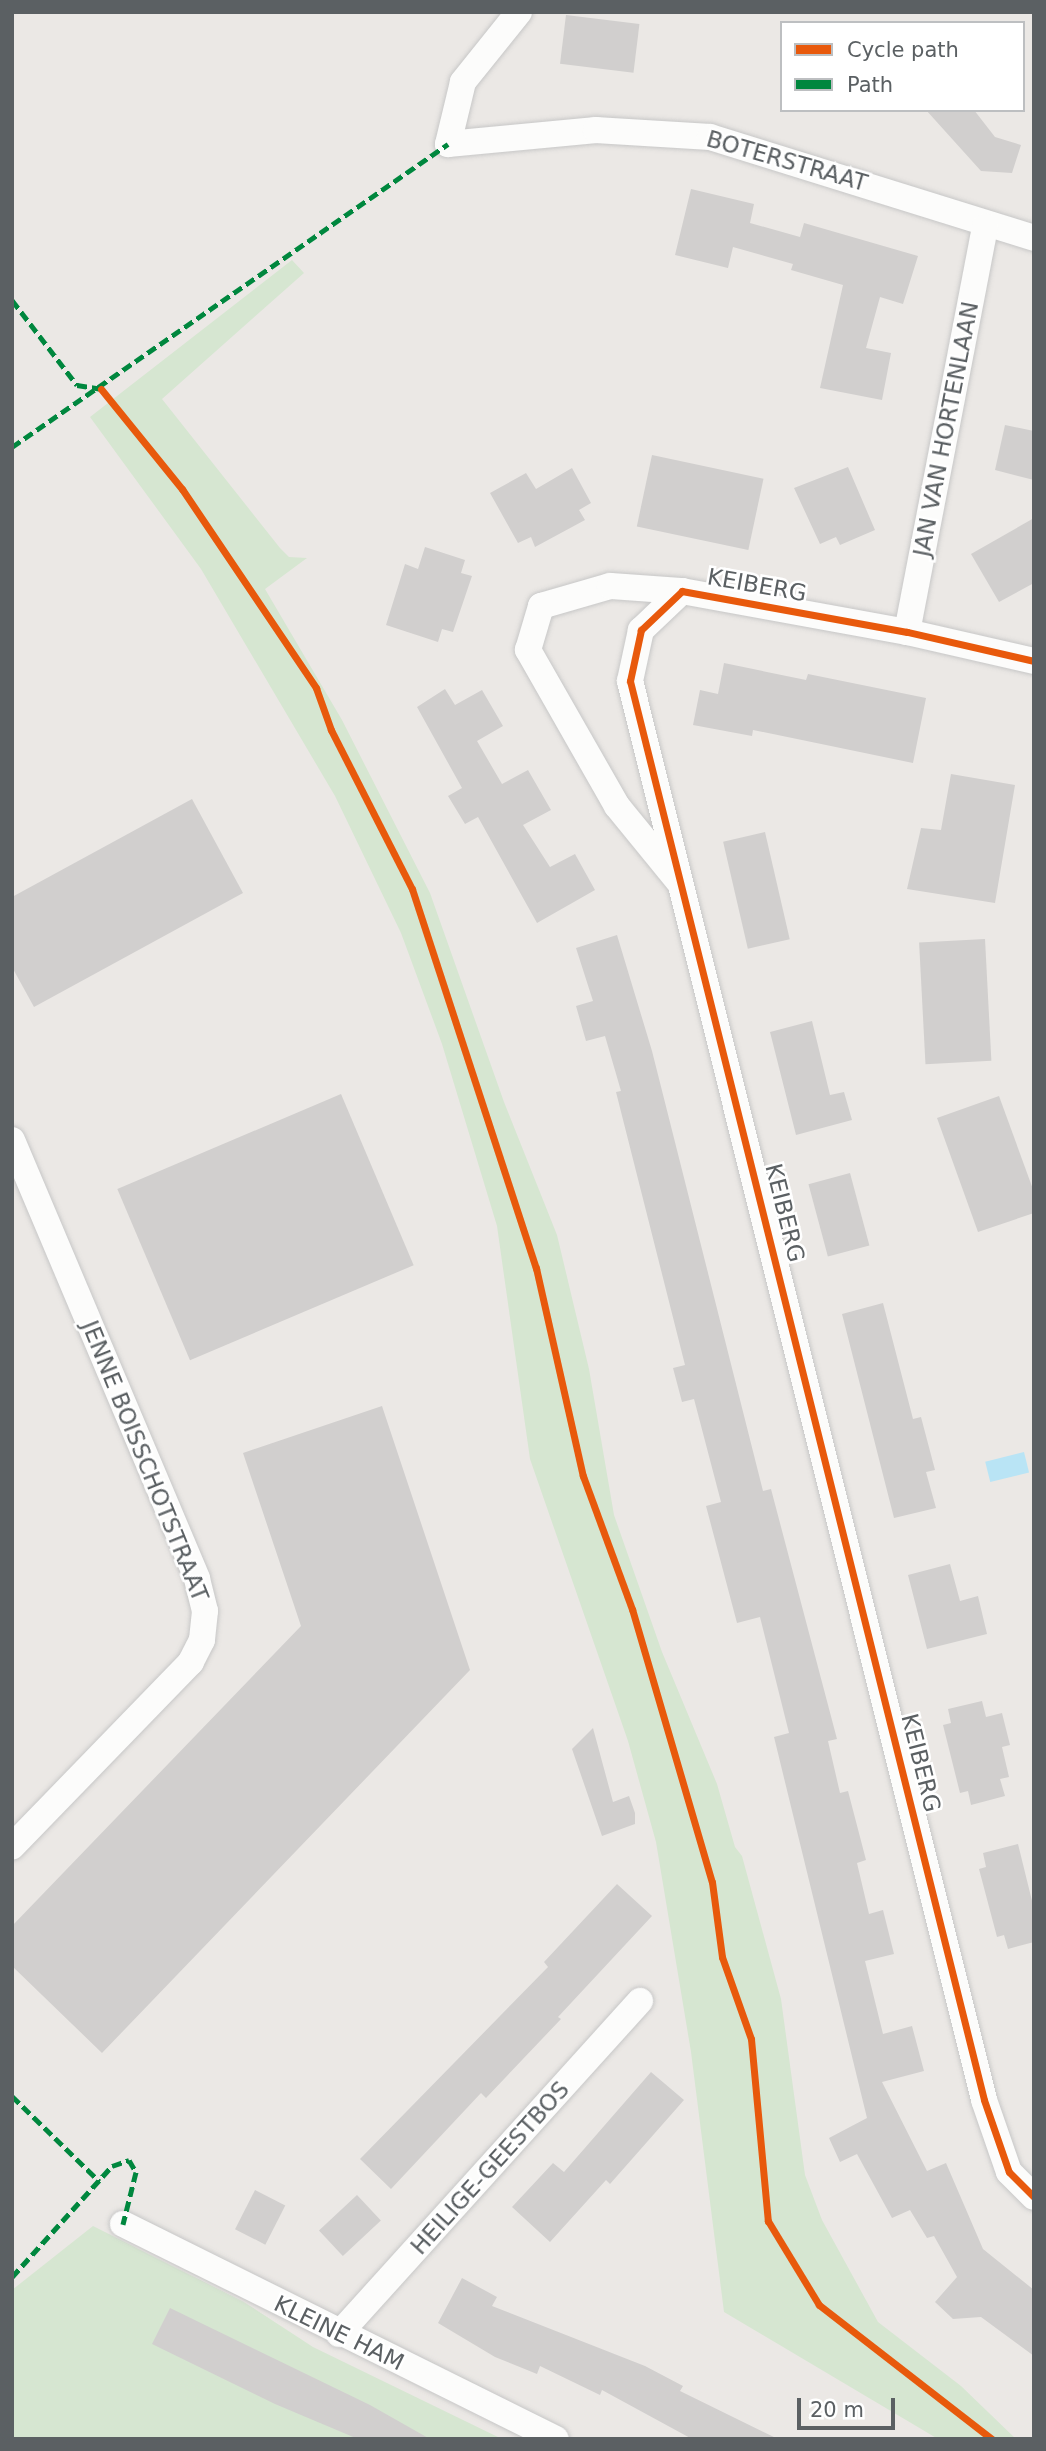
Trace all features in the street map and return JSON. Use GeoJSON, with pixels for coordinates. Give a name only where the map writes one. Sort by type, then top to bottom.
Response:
{"type":"FeatureCollection","features":[{"type":"Feature","properties":{"kind":"street","name":"BOTERSTRAAT"},"geometry":{"type":"LineString","coordinates":[[519,12],[463,82],[448,144],[596,130],[697,135],[751,147],[985,226],[1034,238]]}},
{"type":"Feature","properties":{"kind":"street","name":"JAN VAN HORTENLAAN"},"geometry":{"type":"LineString","coordinates":[[907,632],[985,226]]}},
{"type":"Feature","properties":{"kind":"street","name":"KEIBERG"},"geometry":{"type":"LineString","coordinates":[[685,889],[617,806],[528,650],[541,606],[610,586],[682,591],[907,632],[1034,661]]}},
{"type":"Feature","properties":{"kind":"street","name":"KEIBERG"},"geometry":{"type":"LineString","coordinates":[[682,591],[641,630],[629,681],[685,889],[984,2100],[1009,2172],[1034,2197]]}},
{"type":"Feature","properties":{"kind":"street","name":"JENNE BOISSCHOTSTRAAT"},"geometry":{"type":"LineString","coordinates":[[12,1140],[197,1579],[205,1611],[202,1640],[191,1662],[12,1847]]}},
{"type":"Feature","properties":{"kind":"street","name":"HEILIGE-GEESTBOS"},"geometry":{"type":"LineString","coordinates":[[339,2334],[640,2001]]}},
{"type":"Feature","properties":{"kind":"street","name":"KLEINE HAM"},"geometry":{"type":"LineString","coordinates":[[122,2224],[339,2334],[556,2439]]}},
{"type":"Feature","properties":{"kind":"green space"},"geometry":{"type":"Polygon","coordinates":[[[292,260],[304,273],[162,399],[280,548],[289,557],[307,558],[265,589],[342,720],[430,893],[504,1102],[557,1235],[589,1369],[614,1515],[662,1652],[717,1784],[735,1847],[742,1856],[781,1999],[805,2175],[822,2220],[878,2322],[961,2386],[1016,2439],[938,2439],[724,2312],[691,2052],[656,1842],[628,1741],[530,1459],[497,1226],[442,1044],[401,933],[335,796],[201,569],[90,417],[292,260]]]}},
{"type":"Feature","properties":{"kind":"green space"},"geometry":{"type":"Polygon","coordinates":[[[93,2226],[244,2302],[313,2347],[502,2439],[12,2439],[12,2290],[93,2226]]]}},
{"type":"Feature","properties":{"kind":"water"},"geometry":{"type":"Polygon","coordinates":[[[1024,1452],[1029,1472],[990,1482],[985,1462],[1024,1452]]]}},
{"type":"Feature","properties":{"kind":"building"},"geometry":{"type":"Polygon","coordinates":[[[566,15],[639,24],[633,73],[560,64],[566,15]]]}},
{"type":"Feature","properties":{"kind":"building"},"geometry":{"type":"Polygon","coordinates":[[[928,112],[976,112],[995,137],[1021,145],[1012,173],[981,171],[928,112]]]}},
{"type":"Feature","properties":{"kind":"building"},"geometry":{"type":"Polygon","coordinates":[[[691,189],[754,204],[750,223],[800,237],[804,223],[918,256],[903,304],[880,297],[866,348],[891,353],[882,400],[820,388],[843,285],[791,270],[793,264],[733,247],[728,268],[675,255],[691,189]]]}},
{"type":"Feature","properties":{"kind":"building"},"geometry":{"type":"Polygon","coordinates":[[[1005,425],[1034,431],[1034,480],[995,470],[1005,425]]]}},
{"type":"Feature","properties":{"kind":"building"},"geometry":{"type":"Polygon","coordinates":[[[652,455],[764,479],[748,550],[637,526],[652,455]]]}},
{"type":"Feature","properties":{"kind":"building"},"geometry":{"type":"Polygon","coordinates":[[[848,467],[875,530],[840,545],[836,537],[820,544],[794,488],[848,467]]]}},
{"type":"Feature","properties":{"kind":"building"},"geometry":{"type":"Polygon","coordinates":[[[572,468],[591,503],[579,510],[585,520],[535,547],[531,537],[518,543],[490,493],[526,473],[536,489],[572,468]]]}},
{"type":"Feature","properties":{"kind":"building"},"geometry":{"type":"Polygon","coordinates":[[[1034,518],[1034,583],[999,602],[971,554],[1034,518]]]}},
{"type":"Feature","properties":{"kind":"building"},"geometry":{"type":"Polygon","coordinates":[[[425,547],[465,560],[461,573],[472,576],[453,632],[442,629],[438,642],[386,625],[405,564],[418,569],[425,547]]]}},
{"type":"Feature","properties":{"kind":"building"},"geometry":{"type":"Polygon","coordinates":[[[724,663],[806,680],[808,674],[926,698],[913,763],[753,730],[752,736],[693,725],[700,690],[718,694],[724,663]]]}},
{"type":"Feature","properties":{"kind":"building"},"geometry":{"type":"Polygon","coordinates":[[[445,689],[455,705],[482,690],[503,726],[477,741],[502,784],[528,770],[551,810],[523,825],[550,867],[575,854],[595,890],[537,923],[478,817],[465,824],[448,796],[462,788],[417,707],[445,689]]]}},
{"type":"Feature","properties":{"kind":"building"},"geometry":{"type":"Polygon","coordinates":[[[951,774],[1015,785],[995,903],[907,889],[921,828],[941,830],[951,774]]]}},
{"type":"Feature","properties":{"kind":"building"},"geometry":{"type":"Polygon","coordinates":[[[192,799],[243,893],[34,1007],[12,967],[12,897],[192,799]]]}},
{"type":"Feature","properties":{"kind":"building"},"geometry":{"type":"Polygon","coordinates":[[[765,832],[790,939],[748,949],[723,842],[765,832]]]}},
{"type":"Feature","properties":{"kind":"building"},"geometry":{"type":"Polygon","coordinates":[[[617,935],[652,1051],[763,1491],[771,1489],[837,1739],[828,1741],[840,1793],[848,1791],[866,1860],[857,1863],[869,1914],[883,1910],[894,1954],[865,1961],[883,2034],[912,2026],[924,2071],[882,2082],[927,2171],[946,2163],[983,2249],[1034,2290],[1034,2356],[981,2317],[953,2319],[935,2302],[957,2277],[934,2236],[927,2238],[910,2210],[892,2218],[857,2154],[840,2162],[829,2138],[867,2118],[774,1737],[789,1733],[760,1617],[737,1623],[706,1506],[721,1502],[694,1399],[682,1402],[673,1368],[685,1365],[616,1092],[621,1091],[605,1036],[586,1041],[576,1006],[593,1001],[576,948],[617,935]]]}},
{"type":"Feature","properties":{"kind":"building"},"geometry":{"type":"Polygon","coordinates":[[[985,939],[991,1061],[925,1064],[919,942],[985,939]]]}},
{"type":"Feature","properties":{"kind":"building"},"geometry":{"type":"Polygon","coordinates":[[[812,1021],[830,1095],[844,1092],[852,1120],[796,1135],[770,1032],[812,1021]]]}},
{"type":"Feature","properties":{"kind":"building"},"geometry":{"type":"Polygon","coordinates":[[[341,1094],[414,1265],[190,1360],[117,1189],[341,1094]]]}},
{"type":"Feature","properties":{"kind":"building"},"geometry":{"type":"Polygon","coordinates":[[[999,1096],[1034,1192],[1034,1213],[978,1232],[937,1118],[999,1096]]]}},
{"type":"Feature","properties":{"kind":"building"},"geometry":{"type":"Polygon","coordinates":[[[850,1173],[869,1245],[828,1257],[808,1184],[850,1173]]]}},
{"type":"Feature","properties":{"kind":"building"},"geometry":{"type":"Polygon","coordinates":[[[883,1303],[913,1419],[921,1417],[935,1470],[926,1472],[936,1508],[894,1518],[842,1314],[883,1303]]]}},
{"type":"Feature","properties":{"kind":"building"},"geometry":{"type":"Polygon","coordinates":[[[382,1406],[470,1670],[102,2053],[12,1966],[12,1926],[301,1626],[243,1453],[382,1406]]]}},
{"type":"Feature","properties":{"kind":"building"},"geometry":{"type":"Polygon","coordinates":[[[950,1564],[960,1601],[978,1596],[987,1634],[927,1649],[908,1575],[950,1564]]]}},
{"type":"Feature","properties":{"kind":"building"},"geometry":{"type":"Polygon","coordinates":[[[982,1701],[986,1717],[1002,1713],[1010,1745],[1002,1747],[1009,1777],[1000,1779],[1005,1796],[971,1805],[968,1791],[960,1793],[943,1725],[951,1723],[948,1709],[982,1701]]]}},
{"type":"Feature","properties":{"kind":"building"},"geometry":{"type":"Polygon","coordinates":[[[593,1728],[613,1802],[629,1796],[635,1813],[635,1824],[602,1836],[572,1749],[593,1728]]]}},
{"type":"Feature","properties":{"kind":"building"},"geometry":{"type":"Polygon","coordinates":[[[1018,1844],[1034,1909],[1034,1942],[1008,1949],[1004,1935],[997,1937],[979,1869],[986,1867],[983,1853],[1018,1844]]]}},
{"type":"Feature","properties":{"kind":"building"},"geometry":{"type":"Polygon","coordinates":[[[617,1884],[652,1916],[558,2017],[561,2019],[486,2098],[481,2093],[391,2189],[360,2159],[548,1967],[544,1962],[617,1884]]]}},
{"type":"Feature","properties":{"kind":"building"},"geometry":{"type":"Polygon","coordinates":[[[651,2072],[684,2100],[610,2184],[606,2180],[550,2242],[512,2207],[553,2163],[564,2172],[651,2072]]]}},
{"type":"Feature","properties":{"kind":"building"},"geometry":{"type":"Polygon","coordinates":[[[255,2190],[285,2205],[265,2245],[235,2229],[255,2190]]]}},
{"type":"Feature","properties":{"kind":"building"},"geometry":{"type":"Polygon","coordinates":[[[357,2195],[381,2221],[343,2256],[319,2230],[357,2195]]]}},
{"type":"Feature","properties":{"kind":"building"},"geometry":{"type":"Polygon","coordinates":[[[462,2278],[497,2297],[492,2306],[645,2366],[683,2386],[680,2391],[778,2439],[692,2439],[602,2390],[600,2395],[540,2366],[537,2374],[495,2357],[438,2323],[462,2278]]]}},
{"type":"Feature","properties":{"kind":"building"},"geometry":{"type":"Polygon","coordinates":[[[170,2308],[370,2405],[430,2439],[358,2439],[275,2404],[152,2344],[170,2308]]]}},
{"type":"Feature","properties":{"kind":"marked path"},"geometry":{"type":"LineString","coordinates":[[12,447],[448,144]]}},
{"type":"Feature","properties":{"kind":"marked path"},"geometry":{"type":"LineString","coordinates":[[12,300],[77,385],[101,389]]}},
{"type":"Feature","properties":{"kind":"marked path"},"geometry":{"type":"LineString","coordinates":[[12,2096],[99,2181]]}},
{"type":"Feature","properties":{"kind":"marked path"},"geometry":{"type":"LineString","coordinates":[[12,2277],[112,2166],[129,2160],[136,2172],[123,2224]]}},
{"type":"Feature","properties":{"kind":"cycle path"},"geometry":{"type":"LineString","coordinates":[[101,389],[182,489],[316,688],[331,730],[412,889],[536,1268],[583,1476],[632,1609],[712,1882],[722,1957],[751,2039],[768,2221],[819,2305],[992,2439]]}},
{"type":"Feature","properties":{"kind":"cycle path"},"geometry":{"type":"LineString","coordinates":[[1034,661],[907,632],[682,591],[641,630],[630,681],[984,2100],[1009,2172],[1034,2197]]}}]}
